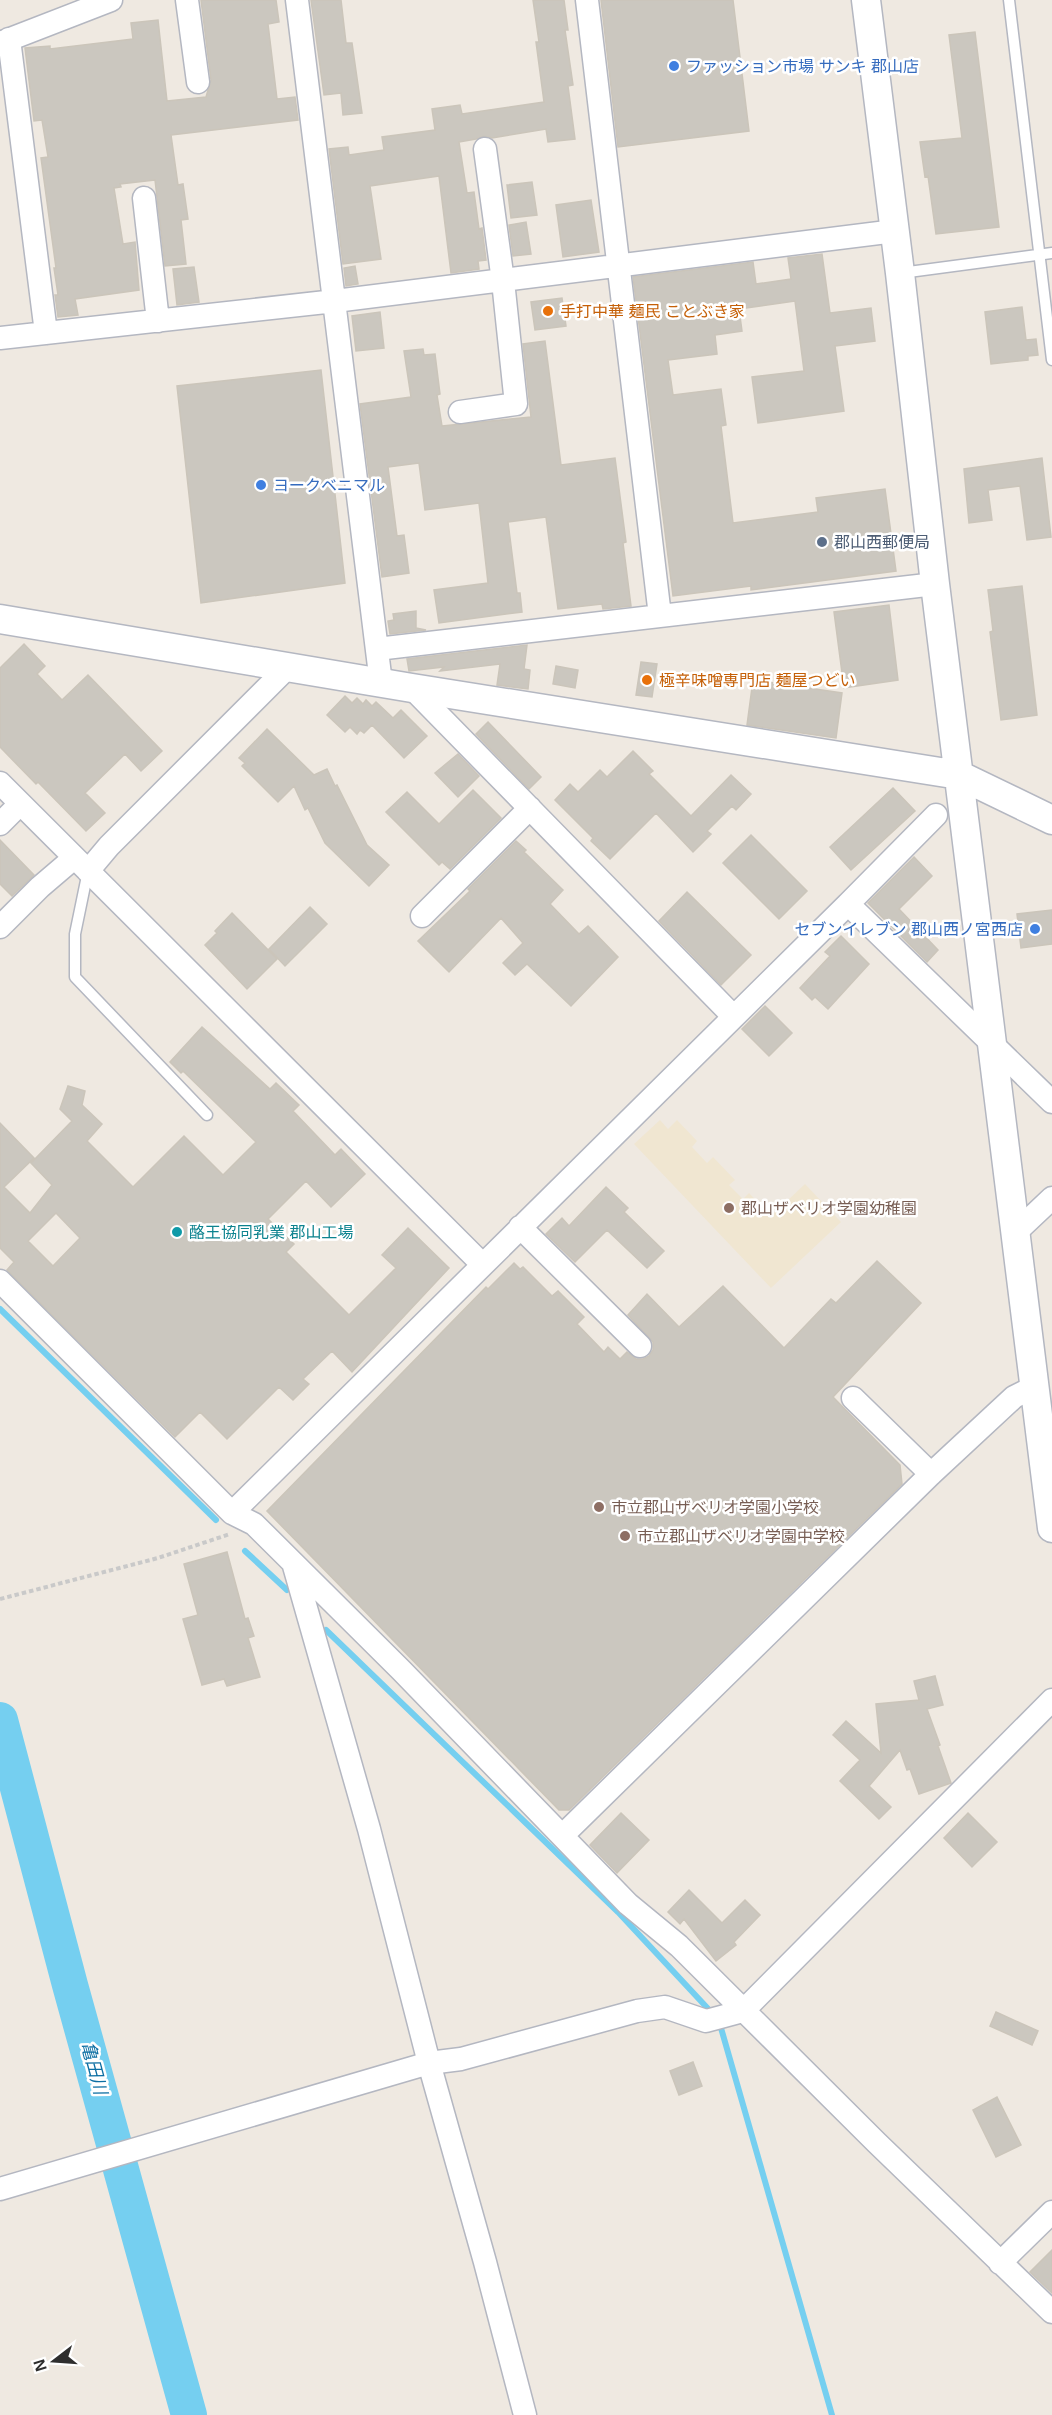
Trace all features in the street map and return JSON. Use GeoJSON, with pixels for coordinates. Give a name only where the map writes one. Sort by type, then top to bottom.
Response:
{"type":"FeatureCollection","features":[{"type":"Feature","properties":{"kind":"street"},"geometry":{"type":"LineString","coordinates":[[46,333],[5,41],[111,0]]}},
{"type":"Feature","properties":{"kind":"street"},"geometry":{"type":"LineString","coordinates":[[188,0],[198,82]]}},
{"type":"Feature","properties":{"kind":"street"},"geometry":{"type":"LineString","coordinates":[[297,0],[381,682]]}},
{"type":"Feature","properties":{"kind":"street"},"geometry":{"type":"LineString","coordinates":[[586,0],[660,616]]}},
{"type":"Feature","properties":{"kind":"street"},"geometry":{"type":"LineString","coordinates":[[866,0],[935,584],[1052,1528]]}},
{"type":"Feature","properties":{"kind":"street"},"geometry":{"type":"LineString","coordinates":[[460,412],[516,404],[503,280],[485,149]]}},
{"type":"Feature","properties":{"kind":"street"},"geometry":{"type":"LineString","coordinates":[[144,198],[158,321]]}},
{"type":"Feature","properties":{"kind":"street"},"geometry":{"type":"LineString","coordinates":[[0,338],[335,301],[895,231]]}},
{"type":"Feature","properties":{"kind":"street"},"geometry":{"type":"LineString","coordinates":[[377,649],[935,584]]}},
{"type":"Feature","properties":{"kind":"street"},"geometry":{"type":"LineString","coordinates":[[0,619],[412,688],[959,775],[1052,820]]}},
{"type":"Feature","properties":{"kind":"street"},"geometry":{"type":"LineString","coordinates":[[0,927],[40,887],[81,864],[117,837],[289,666]]}},
{"type":"Feature","properties":{"kind":"street"},"geometry":{"type":"LineString","coordinates":[[412,688],[733,1016]]}},
{"type":"Feature","properties":{"kind":"street"},"geometry":{"type":"LineString","coordinates":[[0,783],[482,1264]]}},
{"type":"Feature","properties":{"kind":"street"},"geometry":{"type":"LineString","coordinates":[[0,824],[20,804]]}},
{"type":"Feature","properties":{"kind":"street"},"geometry":{"type":"LineString","coordinates":[[422,916],[530,808]]}},
{"type":"Feature","properties":{"kind":"street"},"geometry":{"type":"LineString","coordinates":[[232,1513],[936,815]]}},
{"type":"Feature","properties":{"kind":"street"},"geometry":{"type":"LineString","coordinates":[[848,904],[1052,1102]]}},
{"type":"Feature","properties":{"kind":"street"},"geometry":{"type":"LineString","coordinates":[[1015,1233],[1052,1198]]}},
{"type":"Feature","properties":{"kind":"street"},"geometry":{"type":"LineString","coordinates":[[520,1227],[640,1346]]}},
{"type":"Feature","properties":{"kind":"street"},"geometry":{"type":"LineString","coordinates":[[0,1281],[232,1513],[254,1524],[401,1670],[628,1904],[679,1946],[737,2013],[1052,2312]]}},
{"type":"Feature","properties":{"kind":"street"},"geometry":{"type":"LineString","coordinates":[[563,1835],[931,1474],[1014,1397],[1034,1387]]}},
{"type":"Feature","properties":{"kind":"street"},"geometry":{"type":"LineString","coordinates":[[853,1398],[931,1474]]}},
{"type":"Feature","properties":{"kind":"street"},"geometry":{"type":"LineString","coordinates":[[294,1564],[369,1829],[429,2063],[482,2250],[525,2415]]}},
{"type":"Feature","properties":{"kind":"street"},"geometry":{"type":"LineString","coordinates":[[0,2189],[429,2063],[461,2059],[638,2011],[665,2007],[706,2021],[737,2013],[1052,1700]]}},
{"type":"Feature","properties":{"kind":"street"},"geometry":{"type":"LineString","coordinates":[[1000,2262],[1052,2212]]}},
{"type":"Feature","properties":{"kind":"lane"},"geometry":{"type":"LineString","coordinates":[[1009,0],[1052,360]]}},
{"type":"Feature","properties":{"kind":"lane"},"geometry":{"type":"LineString","coordinates":[[900,273],[1052,253]]}},
{"type":"Feature","properties":{"kind":"lane"},"geometry":{"type":"LineString","coordinates":[[81,864],[75,934],[75,977],[207,1115]]}},
{"type":"Feature","properties":{"kind":"path"},"geometry":{"type":"LineString","coordinates":[[0,1599],[158,1558],[254,1524]]}},
{"type":"Feature","properties":{"kind":"shaded area","name":"郡山ザベリオ学園幼稚園"},"geometry":{"type":"Polygon","coordinates":[[[660,1120],[668,1129],[677,1120],[697,1141],[692,1147],[707,1163],[713,1157],[735,1180],[729,1185],[743,1199],[749,1193],[771,1216],[805,1184],[841,1222],[771,1288],[634,1144],[660,1120]]]}},
{"type":"Feature","properties":{"kind":"building"},"geometry":{"type":"Polygon","coordinates":[[[201,0],[276,0],[279,22],[268,24],[277,99],[295,97],[298,120],[171,135],[178,185],[183,184],[188,219],[181,220],[186,264],[165,266],[155,180],[120,184],[121,187],[114,188],[123,244],[135,242],[139,290],[75,299],[78,315],[58,317],[55,295],[58,295],[54,268],[56,268],[41,158],[48,157],[42,120],[34,121],[25,48],[50,46],[50,49],[133,39],[131,23],[158,20],[167,101],[206,97],[211,80],[201,0]]]}},
{"type":"Feature","properties":{"kind":"building"},"geometry":{"type":"Polygon","coordinates":[[[311,0],[341,0],[346,43],[352,43],[362,113],[343,115],[341,93],[324,95],[311,0]]]}},
{"type":"Feature","properties":{"kind":"building"},"geometry":{"type":"Polygon","coordinates":[[[533,0],[564,0],[568,30],[565,30],[573,85],[568,86],[575,139],[548,142],[546,129],[492,138],[484,136],[459,142],[467,193],[474,192],[479,229],[482,228],[486,260],[478,261],[479,269],[451,273],[439,176],[370,186],[381,259],[343,264],[329,149],[348,147],[349,155],[384,150],[382,137],[435,130],[432,109],[460,105],[462,114],[544,102],[533,0]]]}},
{"type":"Feature","properties":{"kind":"building","name":"ファッション市場 サンキ 郡山店"},"geometry":{"type":"Polygon","coordinates":[[[601,0],[733,0],[749,131],[618,147],[601,0]]]}},
{"type":"Feature","properties":{"kind":"building"},"geometry":{"type":"Polygon","coordinates":[[[975,32],[999,227],[936,234],[928,176],[925,177],[920,142],[962,138],[949,35],[975,32]]]}},
{"type":"Feature","properties":{"kind":"building"},"geometry":{"type":"Polygon","coordinates":[[[532,182],[537,215],[511,218],[507,185],[532,182]]]}},
{"type":"Feature","properties":{"kind":"building"},"geometry":{"type":"Polygon","coordinates":[[[591,200],[599,252],[563,257],[556,205],[591,200]]]}},
{"type":"Feature","properties":{"kind":"building"},"geometry":{"type":"Polygon","coordinates":[[[526,222],[531,254],[513,256],[509,225],[526,222]]]}},
{"type":"Feature","properties":{"kind":"building"},"geometry":{"type":"Polygon","coordinates":[[[822,254],[830,313],[871,308],[875,341],[835,346],[844,411],[758,423],[752,377],[804,371],[795,301],[739,309],[742,331],[715,335],[717,354],[668,360],[673,395],[721,389],[726,425],[721,426],[733,523],[818,512],[816,498],[885,489],[896,571],[751,590],[751,586],[673,596],[633,277],[753,262],[756,284],[791,279],[788,258],[822,254]]]}},
{"type":"Feature","properties":{"kind":"building"},"geometry":{"type":"Polygon","coordinates":[[[355,266],[358,284],[346,286],[344,268],[355,266]]]}},
{"type":"Feature","properties":{"kind":"building"},"geometry":{"type":"Polygon","coordinates":[[[194,267],[199,302],[177,305],[173,269],[194,267]]]}},
{"type":"Feature","properties":{"kind":"building","name":"手打中華 麺民 ことぶき家"},"geometry":{"type":"Polygon","coordinates":[[[562,298],[566,326],[535,330],[531,302],[562,298]]]}},
{"type":"Feature","properties":{"kind":"building"},"geometry":{"type":"Polygon","coordinates":[[[1022,307],[1026,340],[1036,339],[1038,355],[1028,356],[1028,360],[991,364],[985,312],[1022,307]]]}},
{"type":"Feature","properties":{"kind":"building"},"geometry":{"type":"Polygon","coordinates":[[[380,312],[384,348],[356,351],[352,316],[380,312]]]}},
{"type":"Feature","properties":{"kind":"building"},"geometry":{"type":"Polygon","coordinates":[[[545,341],[561,465],[615,458],[626,542],[623,543],[631,606],[603,609],[602,604],[558,609],[546,517],[508,522],[517,593],[520,593],[522,612],[439,623],[434,590],[488,583],[479,503],[425,510],[419,463],[388,467],[397,536],[404,535],[409,573],[382,577],[360,404],[411,397],[404,351],[423,349],[424,355],[435,354],[440,394],[437,395],[442,426],[531,417],[523,344],[545,341]]]}},
{"type":"Feature","properties":{"kind":"building","name":"ヨークベニマル"},"geometry":{"type":"Polygon","coordinates":[[[321,370],[345,583],[201,603],[177,386],[321,370]]]}},
{"type":"Feature","properties":{"kind":"building"},"geometry":{"type":"Polygon","coordinates":[[[1042,458],[1051,537],[1027,540],[1020,486],[988,490],[992,520],[969,523],[964,469],[1042,458]]]}},
{"type":"Feature","properties":{"kind":"building"},"geometry":{"type":"Polygon","coordinates":[[[1022,586],[1037,715],[1001,720],[990,632],[993,631],[988,590],[1022,586]]]}},
{"type":"Feature","properties":{"kind":"building"},"geometry":{"type":"Polygon","coordinates":[[[889,605],[898,680],[844,688],[834,612],[889,605]]]}},
{"type":"Feature","properties":{"kind":"building"},"geometry":{"type":"Polygon","coordinates":[[[416,611],[416,628],[426,630],[390,634],[388,621],[394,620],[393,614],[416,611]]]}},
{"type":"Feature","properties":{"kind":"building"},"geometry":{"type":"Polygon","coordinates":[[[24,644],[45,666],[37,674],[62,700],[88,675],[162,751],[141,771],[125,754],[85,793],[105,813],[86,831],[0,747],[0,668],[24,644]]]}},
{"type":"Feature","properties":{"kind":"building"},"geometry":{"type":"Polygon","coordinates":[[[527,645],[524,669],[530,670],[528,689],[497,685],[500,664],[440,671],[444,667],[409,671],[407,659],[527,645]]]}},
{"type":"Feature","properties":{"kind":"building","name":"極辛味噌専門店 麺屋つどい"},"geometry":{"type":"Polygon","coordinates":[[[641,662],[657,664],[652,697],[636,695],[641,662]]]}},
{"type":"Feature","properties":{"kind":"building"},"geometry":{"type":"Polygon","coordinates":[[[556,666],[578,670],[575,688],[553,684],[556,666]]]}},
{"type":"Feature","properties":{"kind":"building"},"geometry":{"type":"Polygon","coordinates":[[[753,680],[842,693],[836,738],[747,725],[753,680]]]}},
{"type":"Feature","properties":{"kind":"building"},"geometry":{"type":"Polygon","coordinates":[[[345,696],[352,703],[357,698],[363,704],[366,700],[372,706],[376,702],[393,718],[401,710],[427,736],[404,758],[372,725],[364,733],[360,730],[357,734],[350,727],[345,732],[327,715],[345,696]]]}},
{"type":"Feature","properties":{"kind":"building"},"geometry":{"type":"Polygon","coordinates":[[[488,722],[541,777],[529,789],[476,734],[488,722]]]}},
{"type":"Feature","properties":{"kind":"building"},"geometry":{"type":"Polygon","coordinates":[[[267,729],[314,775],[327,769],[367,845],[389,865],[369,886],[325,843],[308,808],[305,810],[294,786],[278,802],[242,766],[245,763],[239,758],[267,729]]]}},
{"type":"Feature","properties":{"kind":"building"},"geometry":{"type":"Polygon","coordinates":[[[633,751],[653,771],[649,774],[691,816],[731,775],[751,794],[736,810],[732,806],[707,831],[711,834],[693,852],[656,813],[610,859],[591,841],[593,838],[555,800],[570,784],[578,792],[600,770],[607,777],[633,751]]]}},
{"type":"Feature","properties":{"kind":"building"},"geometry":{"type":"Polygon","coordinates":[[[458,754],[479,776],[458,797],[435,773],[458,754]]]}},
{"type":"Feature","properties":{"kind":"building"},"geometry":{"type":"Polygon","coordinates":[[[893,788],[915,811],[851,870],[830,847],[893,788]]]}},
{"type":"Feature","properties":{"kind":"building"},"geometry":{"type":"Polygon","coordinates":[[[473,790],[501,818],[450,869],[442,862],[439,865],[386,812],[407,792],[439,824],[473,790]]]}},
{"type":"Feature","properties":{"kind":"building"},"geometry":{"type":"Polygon","coordinates":[[[751,835],[807,891],[779,919],[723,863],[751,835]]]}},
{"type":"Feature","properties":{"kind":"building"},"geometry":{"type":"Polygon","coordinates":[[[0,840],[34,875],[12,896],[0,884],[0,840]]]}},
{"type":"Feature","properties":{"kind":"building"},"geometry":{"type":"Polygon","coordinates":[[[516,841],[526,850],[524,852],[563,890],[550,904],[579,934],[588,926],[618,957],[571,1006],[527,964],[515,975],[503,963],[523,943],[501,918],[449,972],[418,941],[470,891],[468,889],[516,841]]]}},
{"type":"Feature","properties":{"kind":"building"},"geometry":{"type":"Polygon","coordinates":[[[914,857],[932,876],[899,909],[938,950],[927,962],[868,903],[914,857]]]}},
{"type":"Feature","properties":{"kind":"building"},"geometry":{"type":"Polygon","coordinates":[[[687,892],[751,955],[721,985],[659,921],[687,892]]]}},
{"type":"Feature","properties":{"kind":"building"},"geometry":{"type":"Polygon","coordinates":[[[310,907],[327,924],[285,966],[269,949],[310,907]]]}},
{"type":"Feature","properties":{"kind":"building","name":"セブンイレブン 郡山西ノ宮西店"},"geometry":{"type":"Polygon","coordinates":[[[1052,910],[1052,944],[1021,948],[1017,914],[1052,910]]]}},
{"type":"Feature","properties":{"kind":"building"},"geometry":{"type":"Polygon","coordinates":[[[232,913],[277,959],[247,989],[205,945],[232,913]]]}},
{"type":"Feature","properties":{"kind":"building"},"geometry":{"type":"Polygon","coordinates":[[[841,936],[869,964],[828,1009],[815,997],[812,1000],[800,988],[830,956],[825,952],[841,936]]]}},
{"type":"Feature","properties":{"kind":"building"},"geometry":{"type":"Polygon","coordinates":[[[765,1006],[792,1033],[769,1056],[742,1029],[765,1006]]]}},
{"type":"Feature","properties":{"kind":"building"},"geometry":{"type":"Polygon","coordinates":[[[202,1027],[270,1089],[276,1083],[299,1105],[293,1111],[335,1155],[341,1149],[365,1174],[331,1207],[306,1181],[268,1219],[294,1244],[286,1252],[349,1315],[396,1268],[382,1255],[408,1228],[449,1268],[352,1372],[332,1351],[303,1379],[309,1384],[293,1400],[279,1387],[227,1439],[200,1412],[175,1437],[7,1270],[14,1262],[0,1248],[0,1123],[34,1158],[4,1187],[30,1213],[52,1185],[31,1163],[72,1121],[60,1109],[68,1086],[85,1091],[82,1105],[102,1124],[87,1141],[133,1187],[184,1136],[223,1175],[256,1142],[183,1071],[181,1073],[170,1062],[202,1027]],[[56,1213],[28,1241],[53,1266],[80,1238],[56,1213]]]}},
{"type":"Feature","properties":{"kind":"building"},"geometry":{"type":"Polygon","coordinates":[[[606,1187],[628,1208],[624,1212],[664,1251],[647,1268],[607,1230],[575,1262],[546,1234],[562,1218],[569,1226],[606,1187]]]}},
{"type":"Feature","properties":{"kind":"building"},"geometry":{"type":"Polygon","coordinates":[[[877,1261],[921,1303],[833,1397],[900,1465],[902,1484],[569,1810],[559,1810],[267,1511],[486,1287],[488,1289],[514,1263],[520,1269],[523,1267],[552,1296],[558,1291],[584,1317],[577,1324],[604,1352],[608,1347],[620,1359],[627,1352],[636,1359],[643,1359],[653,1350],[653,1342],[628,1315],[647,1294],[679,1327],[723,1286],[784,1348],[831,1299],[836,1303],[877,1261]]]}},
{"type":"Feature","properties":{"kind":"building"},"geometry":{"type":"Polygon","coordinates":[[[227,1552],[245,1619],[248,1618],[254,1636],[248,1638],[260,1677],[227,1686],[224,1679],[202,1685],[183,1619],[198,1615],[184,1564],[227,1552]]]}},
{"type":"Feature","properties":{"kind":"building"},"geometry":{"type":"Polygon","coordinates":[[[935,1676],[943,1705],[927,1709],[951,1783],[919,1794],[900,1750],[869,1786],[891,1807],[879,1819],[840,1781],[860,1760],[833,1735],[846,1721],[881,1753],[876,1704],[919,1700],[914,1681],[935,1676]]]}},
{"type":"Feature","properties":{"kind":"building"},"geometry":{"type":"Polygon","coordinates":[[[621,1813],[649,1840],[617,1873],[590,1845],[621,1813]]]}},
{"type":"Feature","properties":{"kind":"building"},"geometry":{"type":"Polygon","coordinates":[[[968,1813],[997,1842],[972,1867],[944,1838],[968,1813]]]}},
{"type":"Feature","properties":{"kind":"building"},"geometry":{"type":"Polygon","coordinates":[[[689,1890],[722,1923],[745,1900],[760,1915],[734,1942],[736,1945],[716,1961],[684,1919],[680,1924],[668,1912],[689,1890]]]}},
{"type":"Feature","properties":{"kind":"building"},"geometry":{"type":"Polygon","coordinates":[[[996,2012],[1038,2031],[1032,2045],[990,2026],[996,2012]]]}},
{"type":"Feature","properties":{"kind":"building"},"geometry":{"type":"Polygon","coordinates":[[[693,2062],[702,2086],[679,2095],[670,2071],[693,2062]]]}},
{"type":"Feature","properties":{"kind":"building"},"geometry":{"type":"Polygon","coordinates":[[[997,2097],[1021,2145],[996,2157],[973,2110],[997,2097]]]}},
{"type":"Feature","properties":{"kind":"building"},"geometry":{"type":"Polygon","coordinates":[[[1052,2250],[1052,2293],[1030,2272],[1052,2250]]]}},
{"type":"Feature","properties":{"kind":"waterway"},"geometry":{"type":"LineString","coordinates":[[0,1309],[216,1520]]}},
{"type":"Feature","properties":{"kind":"waterway"},"geometry":{"type":"LineString","coordinates":[[245,1551],[287,1590]]}},
{"type":"Feature","properties":{"kind":"waterway"},"geometry":{"type":"LineString","coordinates":[[326,1630],[618,1912],[712,2013]]}},
{"type":"Feature","properties":{"kind":"waterway","name":"亀田川"},"geometry":{"type":"LineString","coordinates":[[0,1720],[70,1985],[189,2415]]}},
{"type":"Feature","properties":{"kind":"waterway"},"geometry":{"type":"LineString","coordinates":[[719,2021],[832,2415]]}},
{"type":"Feature","properties":{"kind":"place","name":"ファッション市場 サンキ 郡山店"},"geometry":{"type":"Point","coordinates":[674,66]}},
{"type":"Feature","properties":{"kind":"place","name":"手打中華 麺民 ことぶき家"},"geometry":{"type":"Point","coordinates":[548,311]}},
{"type":"Feature","properties":{"kind":"place","name":"ヨークベニマル"},"geometry":{"type":"Point","coordinates":[261,485]}},
{"type":"Feature","properties":{"kind":"place","name":"郡山西郵便局"},"geometry":{"type":"Point","coordinates":[822,542]}},
{"type":"Feature","properties":{"kind":"place","name":"極辛味噌専門店 麺屋つどい"},"geometry":{"type":"Point","coordinates":[647,680]}},
{"type":"Feature","properties":{"kind":"place","name":"セブンイレブン 郡山西ノ宮西店"},"geometry":{"type":"Point","coordinates":[1035,929]}},
{"type":"Feature","properties":{"kind":"place","name":"郡山ザベリオ学園幼稚園"},"geometry":{"type":"Point","coordinates":[729,1208]}},
{"type":"Feature","properties":{"kind":"place","name":"酪王協同乳業 郡山工場"},"geometry":{"type":"Point","coordinates":[177,1232]}},
{"type":"Feature","properties":{"kind":"place","name":"市立郡山ザベリオ学園小学校"},"geometry":{"type":"Point","coordinates":[599,1507]}},
{"type":"Feature","properties":{"kind":"place","name":"市立郡山ザベリオ学園中学校"},"geometry":{"type":"Point","coordinates":[625,1536]}}]}
